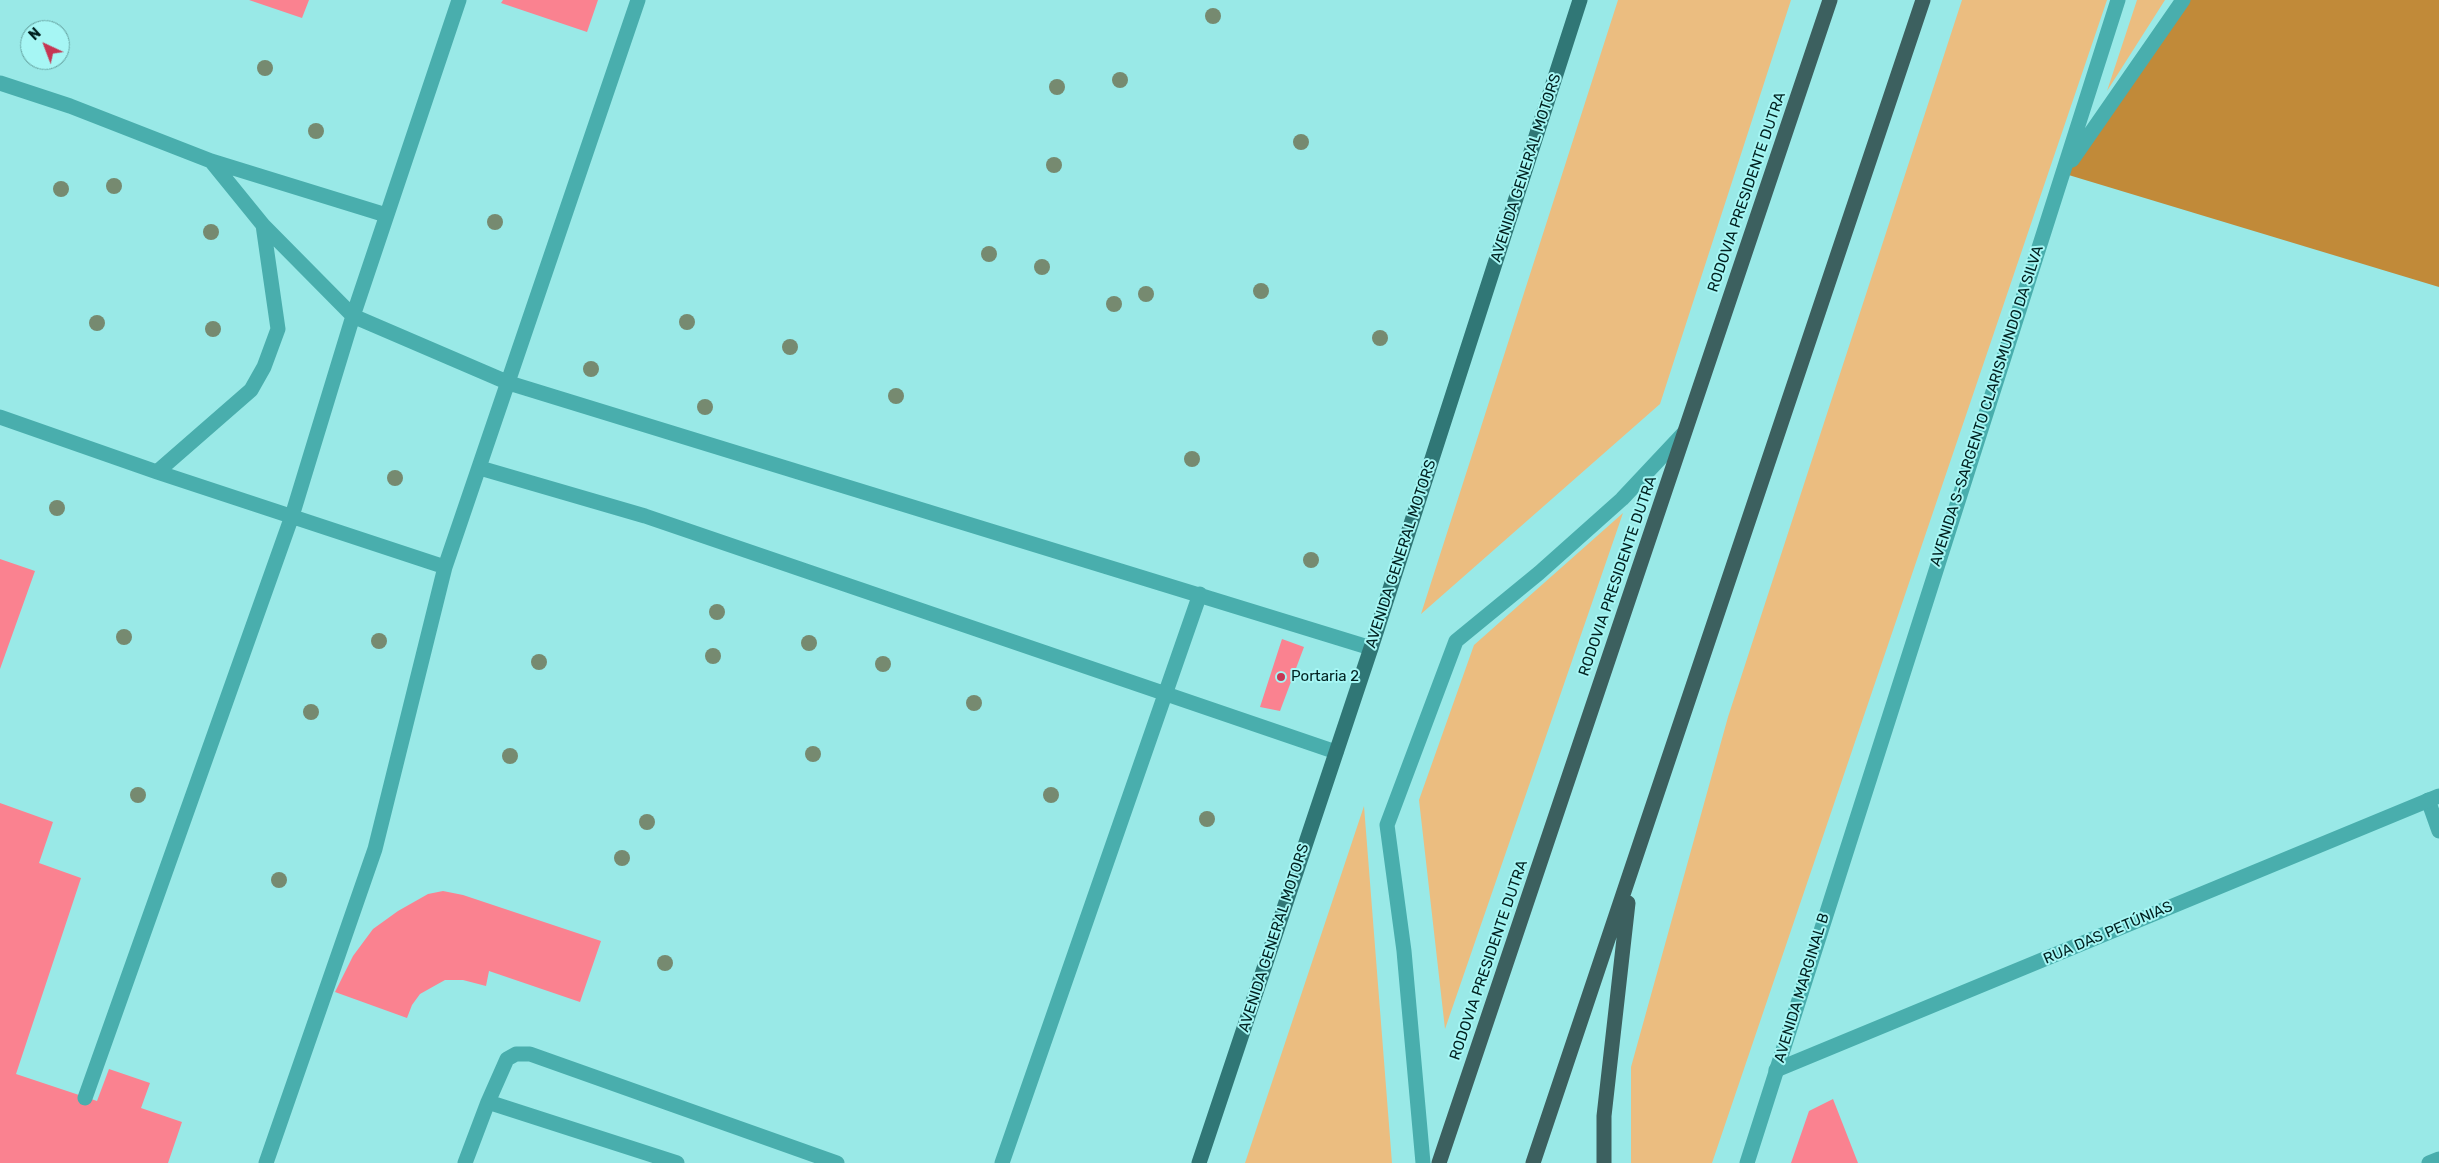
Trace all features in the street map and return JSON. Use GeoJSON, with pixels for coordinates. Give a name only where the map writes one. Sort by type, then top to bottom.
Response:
{"type":"FeatureCollection","features":[{"type":"Feature","properties":{"kind":"highway","name":"RODOVIA PRESIDENTE DUTRA"},"geometry":{"type":"LineString","coordinates":[[1439,1163],[1830,0]]}},
{"type":"Feature","properties":{"kind":"highway"},"geometry":{"type":"LineString","coordinates":[[1533,1163],[1632,873],[1923,0]]}},
{"type":"Feature","properties":{"kind":"highway"},"geometry":{"type":"LineString","coordinates":[[1604,1163],[1604,1116],[1632,873]]}},
{"type":"Feature","properties":{"kind":"main road","name":"AVENIDA GENERAL MOTORS"},"geometry":{"type":"LineString","coordinates":[[1199,1163],[1371,648],[1580,0]]}},
{"type":"Feature","properties":{"kind":"street"},"geometry":{"type":"LineString","coordinates":[[85,1098],[292,516],[352,316],[459,0]]}},
{"type":"Feature","properties":{"kind":"street"},"geometry":{"type":"LineString","coordinates":[[266,1163],[375,849],[445,567],[638,0]]}},
{"type":"Feature","properties":{"kind":"street","name":"AVENIDA S-SARGENTO CLARISMUNDO DA SILVA"},"geometry":{"type":"LineString","coordinates":[[1857,812],[2118,0]]}},
{"type":"Feature","properties":{"kind":"street"},"geometry":{"type":"LineString","coordinates":[[2062,173],[2183,0]]}},
{"type":"Feature","properties":{"kind":"street"},"geometry":{"type":"LineString","coordinates":[[1,87],[70,106],[211,161],[386,215]]}},
{"type":"Feature","properties":{"kind":"street"},"geometry":{"type":"LineString","coordinates":[[211,161],[263,225],[352,316],[508,383],[1371,648]]}},
{"type":"Feature","properties":{"kind":"street"},"geometry":{"type":"LineString","coordinates":[[157,472],[251,390],[264,366],[278,329],[263,225]]}},
{"type":"Feature","properties":{"kind":"street"},"geometry":{"type":"LineString","coordinates":[[0,417],[157,472],[445,567]]}},
{"type":"Feature","properties":{"kind":"street"},"geometry":{"type":"LineString","coordinates":[[1424,1163],[1404,950],[1387,825],[1456,641],[1539,573],[1622,499],[1684,433]]}},
{"type":"Feature","properties":{"kind":"street"},"geometry":{"type":"LineString","coordinates":[[480,468],[645,516],[1336,752]]}},
{"type":"Feature","properties":{"kind":"street"},"geometry":{"type":"LineString","coordinates":[[1002,1163],[1200,594]]}},
{"type":"Feature","properties":{"kind":"street"},"geometry":{"type":"LineString","coordinates":[[2433,798],[2439,830]]}},
{"type":"Feature","properties":{"kind":"street","name":"RUA DAS PETÚNIAS"},"geometry":{"type":"LineString","coordinates":[[1776,1070],[2433,798]]}},
{"type":"Feature","properties":{"kind":"street","name":"AVENIDA MARGINAL B"},"geometry":{"type":"LineString","coordinates":[[1747,1163],[1857,812]]}},
{"type":"Feature","properties":{"kind":"street"},"geometry":{"type":"LineString","coordinates":[[465,1163],[488,1102],[507,1059],[516,1054],[530,1054],[837,1163]]}},
{"type":"Feature","properties":{"kind":"street"},"geometry":{"type":"LineString","coordinates":[[488,1102],[677,1163]]}},
{"type":"Feature","properties":{"kind":"street"},"geometry":{"type":"LineString","coordinates":[[2429,1163],[2439,1159]]}},
{"type":"Feature","properties":{"kind":"shaded area"},"geometry":{"type":"Polygon","coordinates":[[[1618,0],[1791,0],[1660,404],[1421,614],[1618,0]]]}},
{"type":"Feature","properties":{"kind":"shaded area"},"geometry":{"type":"Polygon","coordinates":[[[1962,0],[2107,0],[1712,1163],[1631,1163],[1631,1067],[1728,717],[1962,0]]]}},
{"type":"Feature","properties":{"kind":"shaded area"},"geometry":{"type":"Polygon","coordinates":[[[2137,0],[2165,0],[2107,91],[2137,0]]]}},
{"type":"Feature","properties":{"kind":"shaded area"},"geometry":{"type":"Polygon","coordinates":[[[2183,0],[2439,0],[2439,287],[2062,173],[2183,0]]]}},
{"type":"Feature","properties":{"kind":"shaded area"},"geometry":{"type":"Polygon","coordinates":[[[1623,513],[1445,1029],[1419,800],[1474,645],[1623,513]]]}},
{"type":"Feature","properties":{"kind":"shaded area"},"geometry":{"type":"Polygon","coordinates":[[[1364,806],[1392,1163],[1245,1163],[1364,806]]]}},
{"type":"Feature","properties":{"kind":"building"},"geometry":{"type":"Polygon","coordinates":[[[249,0],[309,0],[302,18],[249,0]]]}},
{"type":"Feature","properties":{"kind":"building"},"geometry":{"type":"Polygon","coordinates":[[[503,0],[598,0],[587,32],[501,3],[503,0]]]}},
{"type":"Feature","properties":{"kind":"building"},"geometry":{"type":"Polygon","coordinates":[[[0,559],[35,571],[0,669],[0,559]]]}},
{"type":"Feature","properties":{"kind":"building","name":"Portaria 2"},"geometry":{"type":"Polygon","coordinates":[[[1282,639],[1304,647],[1280,711],[1260,707],[1282,639]]]}},
{"type":"Feature","properties":{"kind":"building"},"geometry":{"type":"Polygon","coordinates":[[[0,803],[53,822],[39,863],[81,878],[16,1074],[97,1101],[109,1069],[150,1083],[141,1108],[182,1122],[168,1163],[0,1163],[0,803]]]}},
{"type":"Feature","properties":{"kind":"building"},"geometry":{"type":"Polygon","coordinates":[[[443,891],[463,895],[601,941],[580,1002],[489,971],[486,986],[463,980],[445,980],[420,994],[412,1005],[407,1018],[335,992],[353,956],[373,929],[398,911],[428,894],[443,891]]]}},
{"type":"Feature","properties":{"kind":"building"},"geometry":{"type":"Polygon","coordinates":[[[1833,1099],[1858,1163],[1791,1163],[1809,1111],[1833,1099]]]}},
{"type":"Feature","properties":{"kind":"place","name":"Portaria 2"},"geometry":{"type":"Point","coordinates":[1281,677]}}]}
